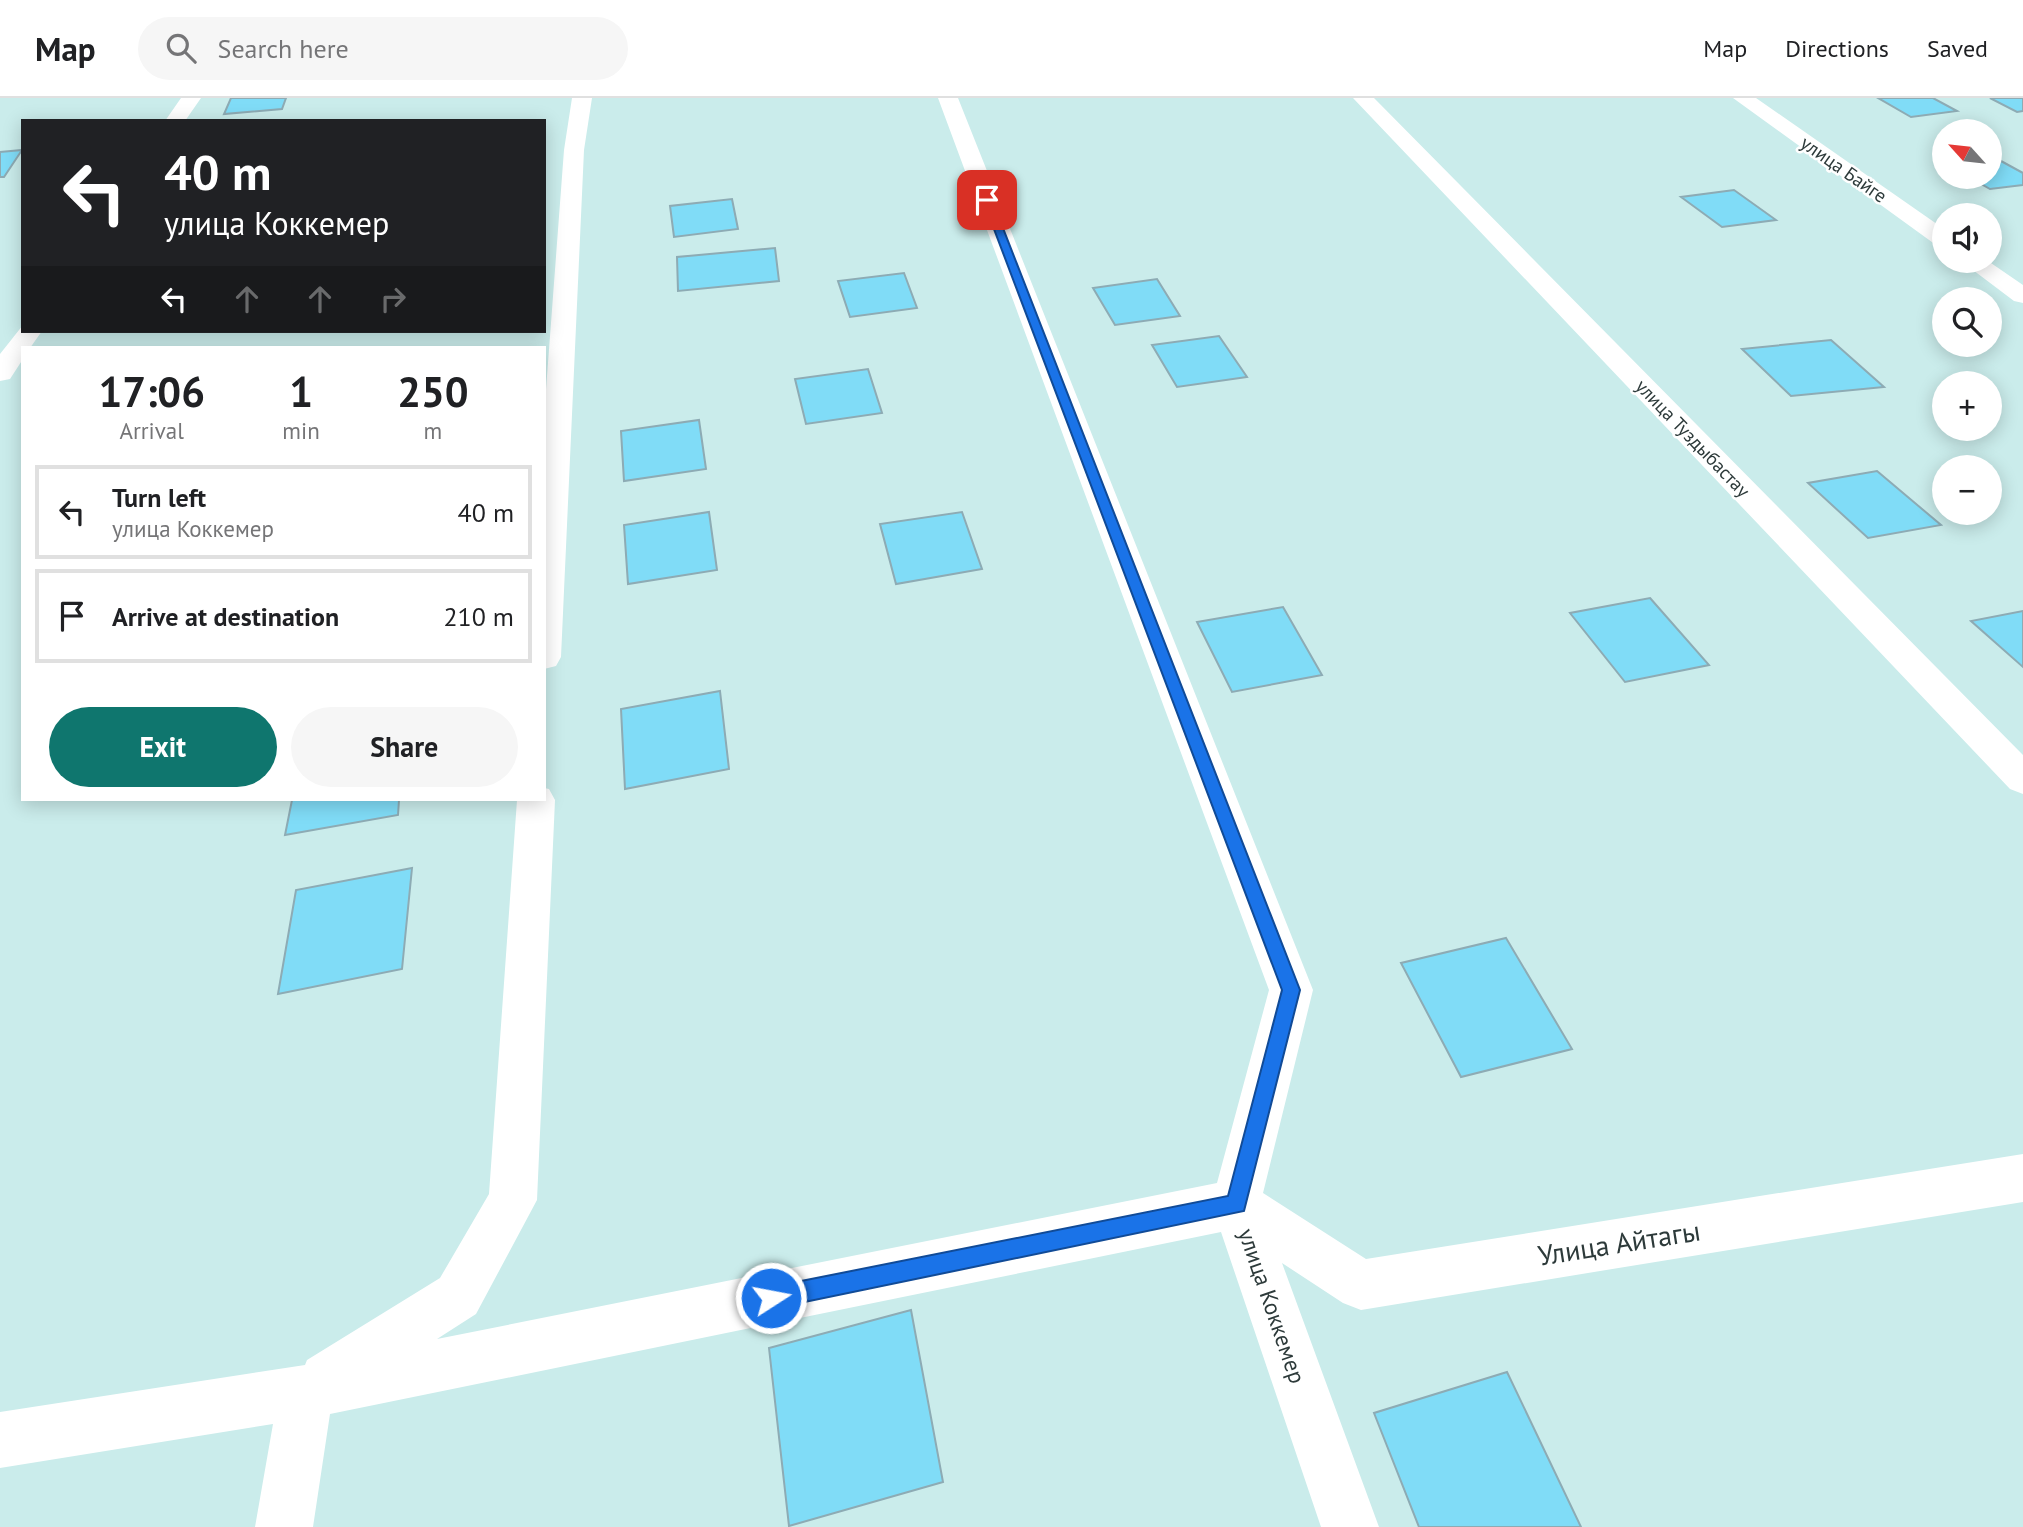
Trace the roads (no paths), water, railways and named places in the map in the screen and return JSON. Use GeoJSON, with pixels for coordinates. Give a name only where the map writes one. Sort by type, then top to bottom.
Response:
{"type":"FeatureCollection","features":[{"type":"Feature","properties":{"kind":"street"},"geometry":{"type":"LineString","coordinates":[[176,119],[191,98]]}},
{"type":"Feature","properties":{"kind":"street"},"geometry":{"type":"LineString","coordinates":[[546,622],[573,150],[582,98]]}},
{"type":"Feature","properties":{"kind":"street","name":"улица Коккемер"},"geometry":{"type":"LineString","coordinates":[[948,98],[1291,990],[1236,1204],[1350,1527]]}},
{"type":"Feature","properties":{"kind":"street","name":"улица Туздыбастау"},"geometry":{"type":"LineString","coordinates":[[1363,98],[2023,779]]}},
{"type":"Feature","properties":{"kind":"street","name":"улица Байге"},"geometry":{"type":"LineString","coordinates":[[1743,98],[1932,232]]}},
{"type":"Feature","properties":{"kind":"street"},"geometry":{"type":"LineString","coordinates":[[1990,273],[2023,296]]}},
{"type":"Feature","properties":{"kind":"street"},"geometry":{"type":"LineString","coordinates":[[0,373],[28,333]]}},
{"type":"Feature","properties":{"kind":"street"},"geometry":{"type":"LineString","coordinates":[[284,1527],[306,1392],[458,1296],[513,1200],[536,801]]}},
{"type":"Feature","properties":{"kind":"street","name":"Улица Айтагы"},"geometry":{"type":"LineString","coordinates":[[1236,1204],[1361,1285],[2023,1178]]}},
{"type":"Feature","properties":{"kind":"street"},"geometry":{"type":"LineString","coordinates":[[0,1440],[306,1392],[1236,1204]]}}]}
